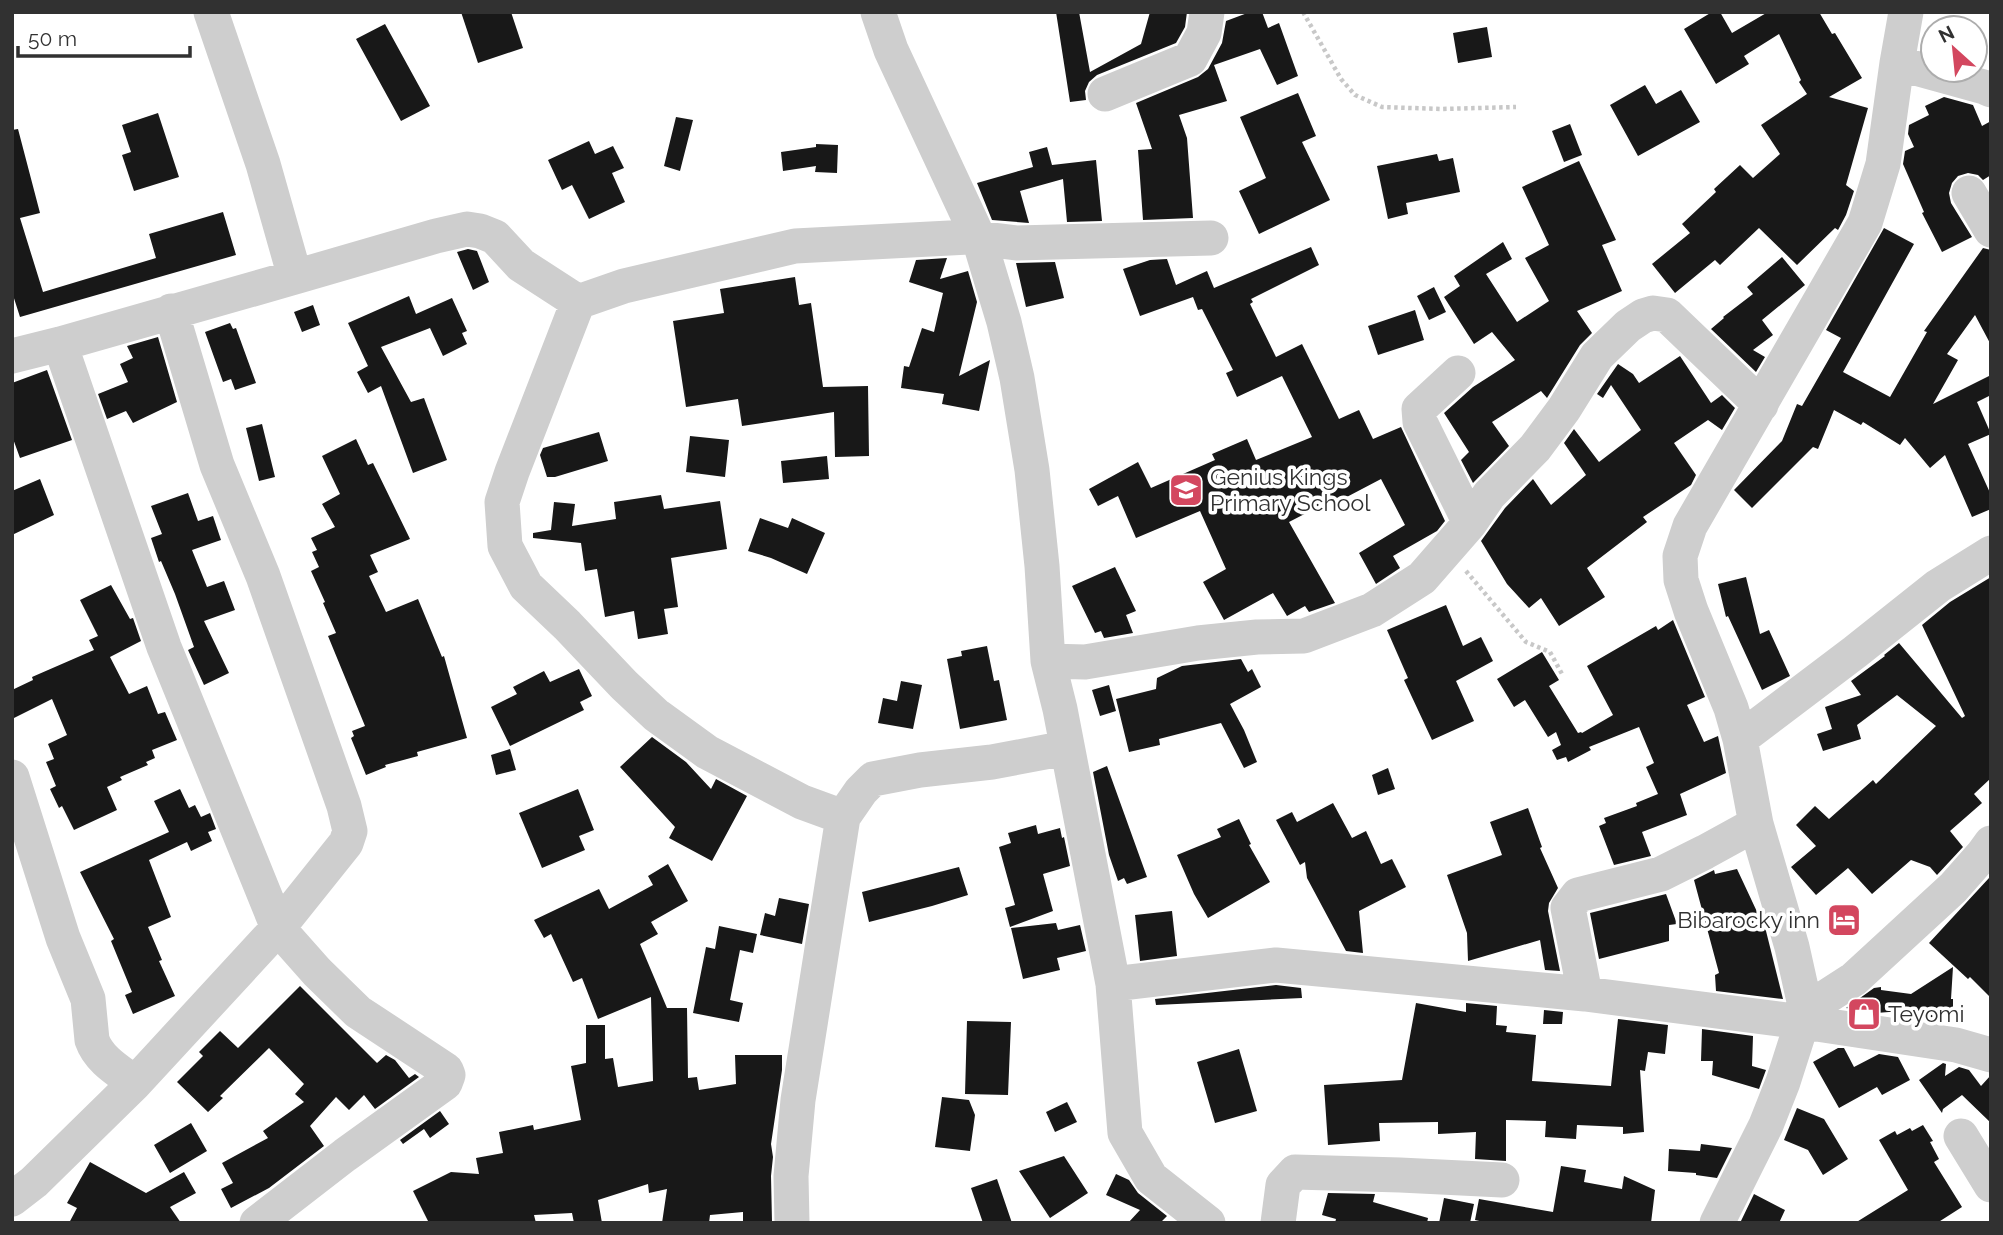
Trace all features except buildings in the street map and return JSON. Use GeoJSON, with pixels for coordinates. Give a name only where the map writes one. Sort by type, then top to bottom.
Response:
{"type":"FeatureCollection","features":[{"type":"Feature","properties":{"kind":"street"},"geometry":{"type":"LineString","coordinates":[[211,12],[263,164],[295,277]]}},
{"type":"Feature","properties":{"kind":"street"},"geometry":{"type":"LineString","coordinates":[[878,12],[891,50],[979,239],[1004,322],[1017,378],[1032,470],[1048,662],[1060,709],[1113,984],[1125,1133],[1151,1178],[1203,1222]]}},
{"type":"Feature","properties":{"kind":"street"},"geometry":{"type":"LineString","coordinates":[[1105,94],[1190,59],[1204,33],[1207,12]]}},
{"type":"Feature","properties":{"kind":"street"},"geometry":{"type":"LineString","coordinates":[[1717,1223],[1766,1125],[1804,1016],[1792,947],[1756,824],[1740,740],[1731,708],[1691,611],[1681,580],[1680,555],[1690,526],[1865,223],[1883,164],[1906,12]]}},
{"type":"Feature","properties":{"kind":"street"},"geometry":{"type":"LineString","coordinates":[[1897,63],[1991,90]]}},
{"type":"Feature","properties":{"kind":"street"},"geometry":{"type":"LineString","coordinates":[[1969,193],[1991,230]]}},
{"type":"Feature","properties":{"kind":"street"},"geometry":{"type":"LineString","coordinates":[[12,356],[467,229],[495,237],[521,265],[578,302]]}},
{"type":"Feature","properties":{"kind":"street"},"geometry":{"type":"LineString","coordinates":[[843,817],[802,802],[707,752],[656,715],[526,586],[515,566],[505,546],[502,502],[578,302],[624,286],[795,246],[956,238],[1016,243],[1211,238]]}},
{"type":"Feature","properties":{"kind":"street"},"geometry":{"type":"LineString","coordinates":[[12,1199],[43,1173],[135,1083],[278,928],[346,843],[350,831],[313,715],[263,576],[217,465],[171,311]]}},
{"type":"Feature","properties":{"kind":"street"},"geometry":{"type":"LineString","coordinates":[[1048,662],[1085,662],[1198,643],[1257,637],[1304,636],[1372,610],[1422,578],[1470,523],[1489,495],[1535,448],[1564,409],[1597,356],[1628,326],[1643,316],[1653,313],[1667,315],[1761,405]]}},
{"type":"Feature","properties":{"kind":"street"},"geometry":{"type":"LineString","coordinates":[[60,344],[164,647],[278,928],[317,972],[358,1012],[440,1065],[448,1075],[445,1083],[257,1223]]}},
{"type":"Feature","properties":{"kind":"street"},"geometry":{"type":"LineString","coordinates":[[1458,373],[1419,409],[1420,422],[1470,523]]}},
{"type":"Feature","properties":{"kind":"street"},"geometry":{"type":"LineString","coordinates":[[1740,740],[1938,586],[1991,553]]}},
{"type":"Feature","properties":{"kind":"street"},"geometry":{"type":"LineString","coordinates":[[792,1223],[791,1176],[799,1100],[843,817],[873,779],[1066,748]]}},
{"type":"Feature","properties":{"kind":"street"},"geometry":{"type":"LineString","coordinates":[[12,777],[63,938],[88,999],[94,1047],[102,1057],[135,1083]]}},
{"type":"Feature","properties":{"kind":"street"},"geometry":{"type":"LineString","coordinates":[[1585,994],[1568,908],[1578,895],[1661,874],[1756,824]]}},
{"type":"Feature","properties":{"kind":"street"},"geometry":{"type":"LineString","coordinates":[[1804,1016],[1854,979],[1953,888],[1991,843]]}},
{"type":"Feature","properties":{"kind":"street"},"geometry":{"type":"LineString","coordinates":[[1113,984],[1276,965],[1804,1016],[1956,1045],[1991,1055]]}},
{"type":"Feature","properties":{"kind":"street"},"geometry":{"type":"LineString","coordinates":[[1961,1136],[1991,1185]]}},
{"type":"Feature","properties":{"kind":"street"},"geometry":{"type":"LineString","coordinates":[[1278,1223],[1283,1185],[1295,1172],[1502,1180]]}},
{"type":"Feature","properties":{"kind":"path"},"geometry":{"type":"LineString","coordinates":[[1303,12],[1340,79],[1355,95],[1382,107],[1516,107]]}},
{"type":"Feature","properties":{"kind":"path"},"geometry":{"type":"LineString","coordinates":[[1443,553],[1470,574],[1526,642],[1550,652],[1562,674]]}},
{"type":"Feature","properties":{"kind":"place","name":"Genius Kings Primary School"},"geometry":{"type":"Point","coordinates":[1186,490]}},
{"type":"Feature","properties":{"kind":"place","name":"Bibarocky inn"},"geometry":{"type":"Point","coordinates":[1844,920]}},
{"type":"Feature","properties":{"kind":"place","name":"Teyomi"},"geometry":{"type":"Point","coordinates":[1864,1014]}}]}
